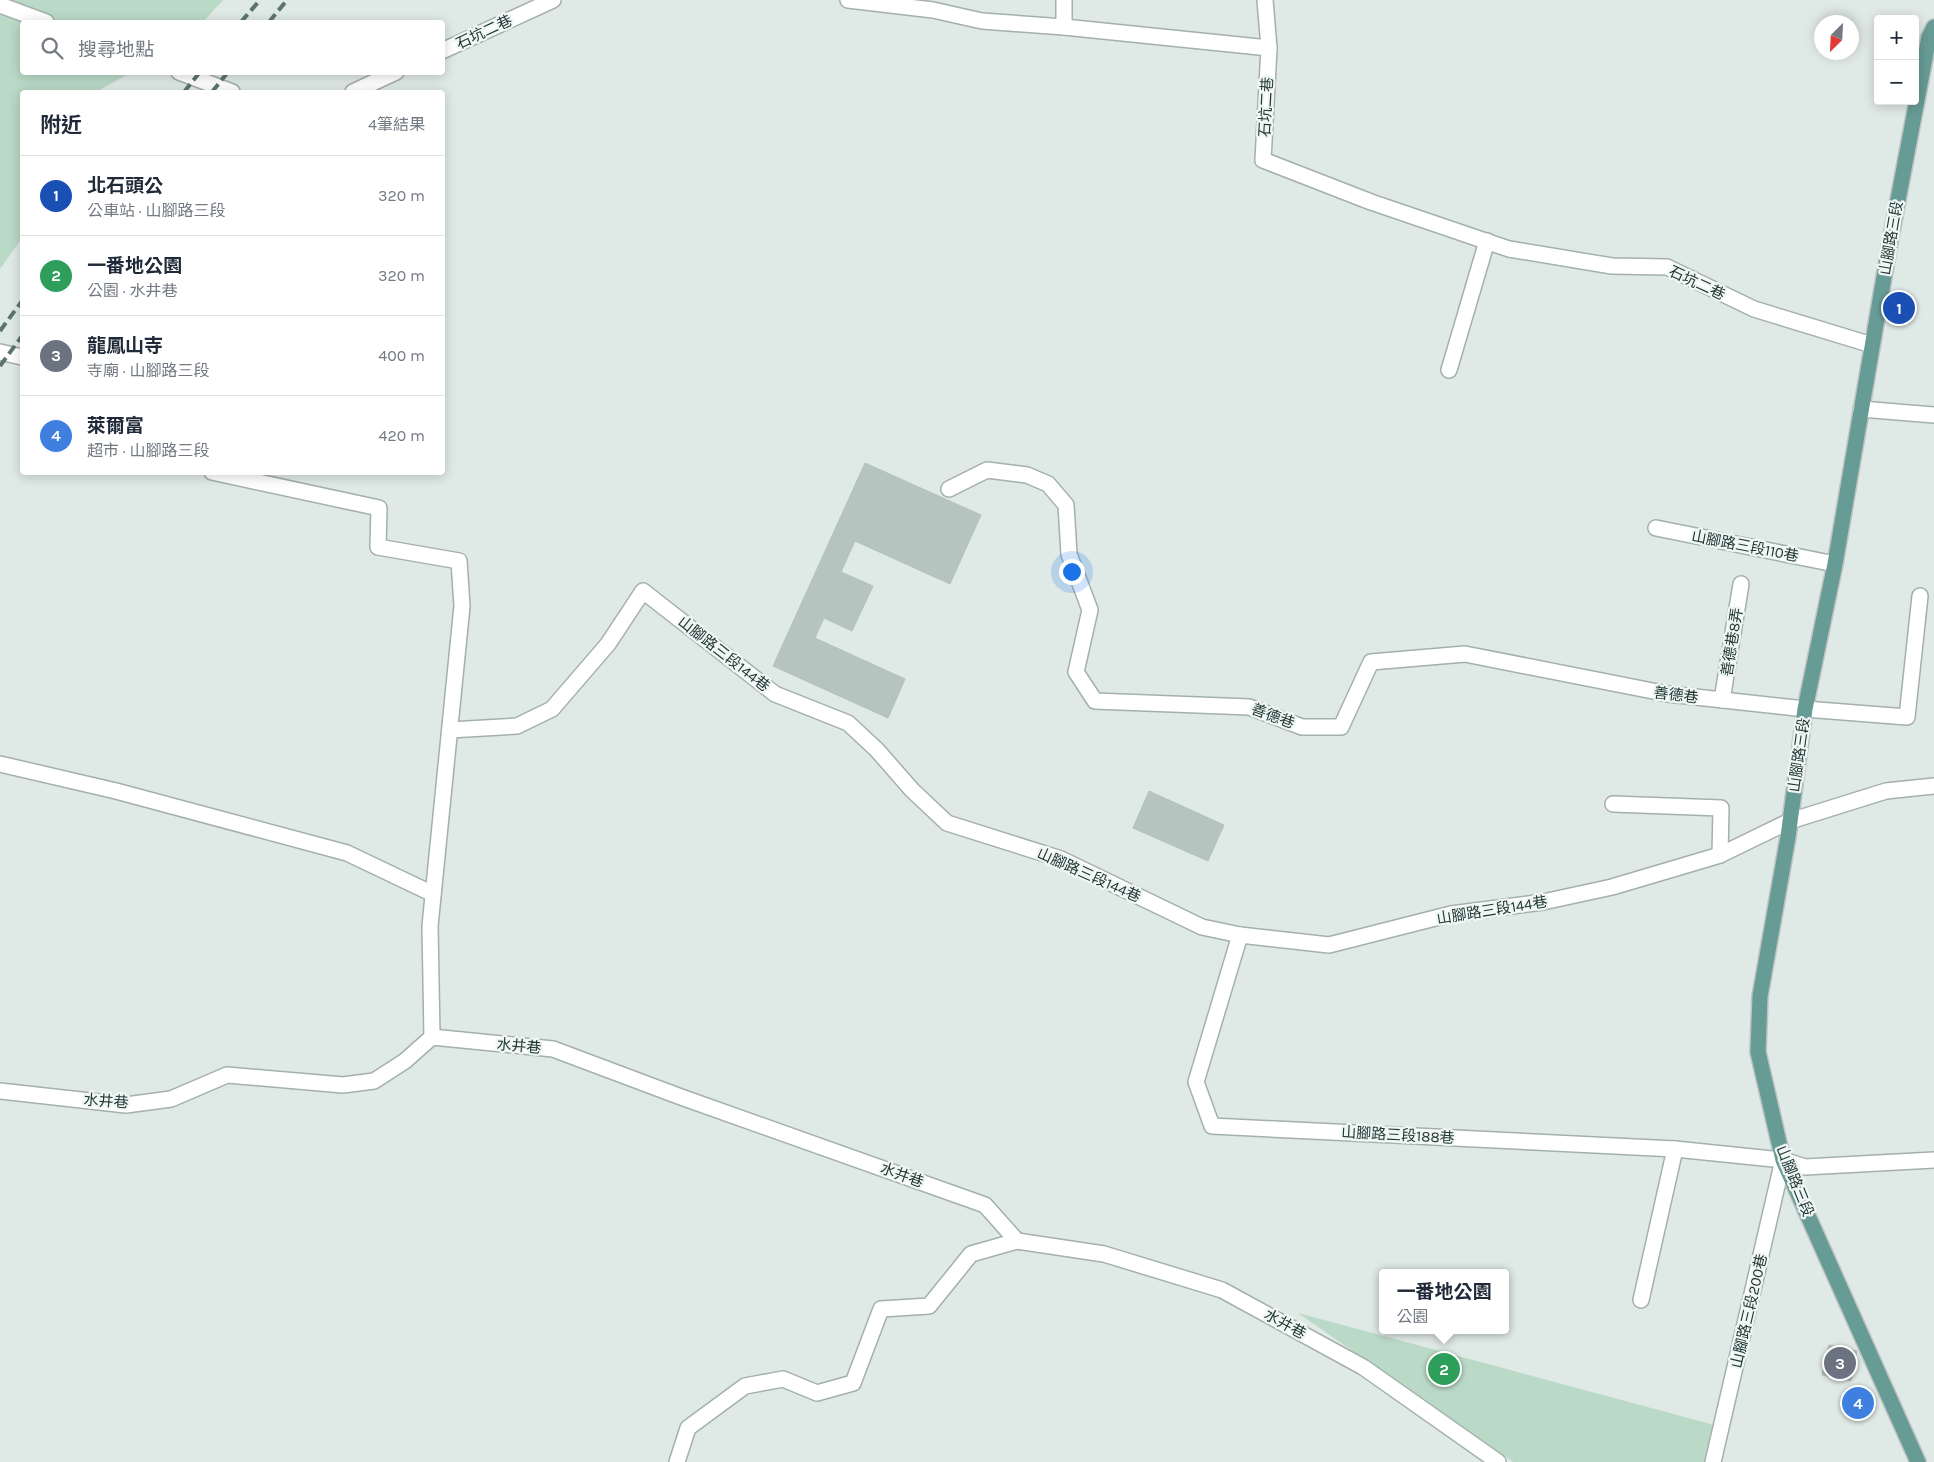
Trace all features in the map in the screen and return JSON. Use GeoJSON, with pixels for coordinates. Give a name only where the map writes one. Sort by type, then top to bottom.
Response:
{"type":"FeatureCollection","features":[{"type":"Feature","properties":{"kind":"main road","name":"山腳路三段"},"geometry":{"type":"LineString","coordinates":[[1918,1462],[1783,1160],[1758,1052],[1760,996],[1790,821],[1805,709],[1834,564],[1929,37],[1934,27]]}},
{"type":"Feature","properties":{"kind":"street","name":"石坑二巷"},"geometry":{"type":"LineString","coordinates":[[445,50],[553,0]]}},
{"type":"Feature","properties":{"kind":"street"},"geometry":{"type":"LineString","coordinates":[[848,0],[932,10],[982,21],[1064,27],[1269,48],[1265,0]]}},
{"type":"Feature","properties":{"kind":"street"},"geometry":{"type":"LineString","coordinates":[[1064,0],[1064,27]]}},
{"type":"Feature","properties":{"kind":"street"},"geometry":{"type":"LineString","coordinates":[[0,5],[41,20]]}},
{"type":"Feature","properties":{"kind":"street","name":"石坑二巷"},"geometry":{"type":"LineString","coordinates":[[1269,48],[1263,160],[1371,202],[1509,249],[1612,266],[1667,267],[1754,309],[1872,345]]}},
{"type":"Feature","properties":{"kind":"street"},"geometry":{"type":"LineString","coordinates":[[187,75],[227,90]]}},
{"type":"Feature","properties":{"kind":"street"},"geometry":{"type":"LineString","coordinates":[[357,90],[390,75]]}},
{"type":"Feature","properties":{"kind":"street"},"geometry":{"type":"LineString","coordinates":[[1449,370],[1487,242]]}},
{"type":"Feature","properties":{"kind":"street"},"geometry":{"type":"LineString","coordinates":[[0,352],[20,357]]}},
{"type":"Feature","properties":{"kind":"street"},"geometry":{"type":"LineString","coordinates":[[1861,409],[1934,415]]}},
{"type":"Feature","properties":{"kind":"street","name":"善德巷"},"geometry":{"type":"LineString","coordinates":[[950,489],[987,470],[1027,475],[1048,484],[1066,505],[1069,554],[1090,610],[1076,672],[1095,701],[1249,706],[1302,727],[1340,727],[1371,662],[1465,654],[1668,694],[1805,709],[1907,717],[1920,596]]}},
{"type":"Feature","properties":{"kind":"street"},"geometry":{"type":"LineString","coordinates":[[226,475],[379,508],[378,547],[459,561],[462,606],[430,926],[432,1037]]}},
{"type":"Feature","properties":{"kind":"street","name":"山腳路三段110巷"},"geometry":{"type":"LineString","coordinates":[[1656,528],[1834,564]]}},
{"type":"Feature","properties":{"kind":"street","name":"善德巷8弄"},"geometry":{"type":"LineString","coordinates":[[1722,700],[1741,584]]}},
{"type":"Feature","properties":{"kind":"street","name":"山腳路三段144巷"},"geometry":{"type":"LineString","coordinates":[[450,730],[517,726],[552,709],[608,644],[644,591],[775,694],[848,723],[877,750],[912,790],[947,823],[1061,859],[1202,927],[1240,935],[1329,945],[1450,914],[1543,902],[1612,887],[1720,855],[1790,821],[1886,791],[1934,786]]}},
{"type":"Feature","properties":{"kind":"street"},"geometry":{"type":"LineString","coordinates":[[0,764],[116,791],[347,854],[433,894]]}},
{"type":"Feature","properties":{"kind":"street"},"geometry":{"type":"LineString","coordinates":[[1613,804],[1722,808],[1720,855]]}},
{"type":"Feature","properties":{"kind":"street","name":"山腳路三段188巷"},"geometry":{"type":"LineString","coordinates":[[1240,935],[1196,1082],[1212,1126],[1675,1149],[1783,1160],[1805,1167],[1934,1160]]}},
{"type":"Feature","properties":{"kind":"street","name":"水井巷"},"geometry":{"type":"LineString","coordinates":[[0,1091],[126,1105],[171,1099],[227,1075],[343,1085],[374,1081],[404,1061],[432,1037],[553,1049],[680,1097],[985,1205],[1017,1241]]}},
{"type":"Feature","properties":{"kind":"street"},"geometry":{"type":"LineString","coordinates":[[1641,1300],[1675,1149]]}},
{"type":"Feature","properties":{"kind":"street","name":"山腳路三段200巷"},"geometry":{"type":"LineString","coordinates":[[1715,1462],[1783,1160]]}},
{"type":"Feature","properties":{"kind":"street","name":"水井巷"},"geometry":{"type":"LineString","coordinates":[[677,1462],[688,1428],[745,1386],[783,1379],[817,1393],[853,1384],[880,1309],[929,1306],[971,1254],[1017,1241],[1104,1254],[1222,1290],[1363,1367],[1498,1462]]}},
{"type":"Feature","properties":{"kind":"green space"},"geometry":{"type":"Polygon","coordinates":[[[0,0],[223,0],[205,20],[20,20],[20,75],[126,75],[100,90],[20,90],[20,241],[0,269],[0,0]]]}},
{"type":"Feature","properties":{"kind":"green space"},"geometry":{"type":"Polygon","coordinates":[[[1298,1313],[1718,1426],[1708,1462],[1513,1462],[1298,1313]]]}},
{"type":"Feature","properties":{"kind":"building"},"geometry":{"type":"Polygon","coordinates":[[[865,463],[981,515],[950,584],[855,541],[841,572],[873,586],[852,631],[824,618],[815,638],[905,679],[888,718],[773,666],[865,463]]]}},
{"type":"Feature","properties":{"kind":"building"},"geometry":{"type":"Polygon","coordinates":[[[1149,791],[1224,825],[1208,861],[1133,828],[1149,791]]]}},
{"type":"Feature","properties":{"kind":"building"},"geometry":{"type":"Polygon","coordinates":[[[1829,1345],[1857,1351],[1851,1381],[1822,1375],[1829,1345]]]}},
{"type":"Feature","properties":{"kind":"railway"},"geometry":{"type":"LineString","coordinates":[[243,20],[260,0]]}},
{"type":"Feature","properties":{"kind":"railway"},"geometry":{"type":"LineString","coordinates":[[271,20],[287,0]]}},
{"type":"Feature","properties":{"kind":"railway"},"geometry":{"type":"LineString","coordinates":[[186,90],[198,75]]}},
{"type":"Feature","properties":{"kind":"railway"},"geometry":{"type":"LineString","coordinates":[[214,90],[226,75]]}},
{"type":"Feature","properties":{"kind":"railway"},"geometry":{"type":"LineString","coordinates":[[0,331],[20,304]]}},
{"type":"Feature","properties":{"kind":"railway"},"geometry":{"type":"LineString","coordinates":[[0,366],[20,339]]}},
{"type":"Feature","properties":{"kind":"place","name":"北石頭公"},"geometry":{"type":"Point","coordinates":[1899,308]}},
{"type":"Feature","properties":{"kind":"place","name":"龍鳳山寺"},"geometry":{"type":"Point","coordinates":[1840,1363]}},
{"type":"Feature","properties":{"kind":"place","name":"一番地公園"},"geometry":{"type":"Point","coordinates":[1444,1369]}},
{"type":"Feature","properties":{"kind":"place","name":"萊爾富"},"geometry":{"type":"Point","coordinates":[1858,1403]}}]}
